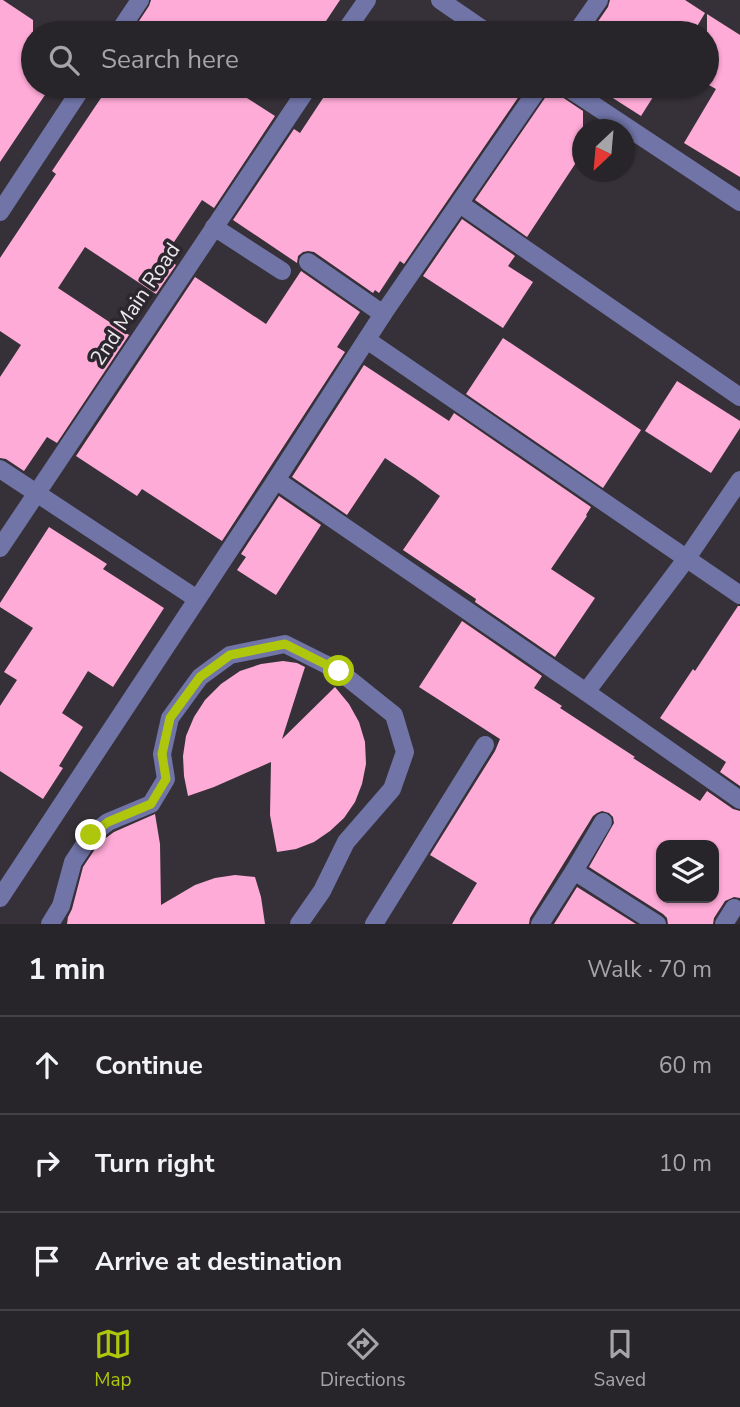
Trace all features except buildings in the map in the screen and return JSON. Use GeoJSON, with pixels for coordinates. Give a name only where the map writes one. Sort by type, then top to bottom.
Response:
{"type":"FeatureCollection","features":[{"type":"Feature","properties":{"kind":"street"},"geometry":{"type":"LineString","coordinates":[[126,21],[140,0]]}},
{"type":"Feature","properties":{"kind":"street"},"geometry":{"type":"LineString","coordinates":[[353,21],[367,0]]}},
{"type":"Feature","properties":{"kind":"street"},"geometry":{"type":"LineString","coordinates":[[440,0],[471,21]]}},
{"type":"Feature","properties":{"kind":"street"},"geometry":{"type":"LineString","coordinates":[[584,21],[599,0]]}},
{"type":"Feature","properties":{"kind":"street"},"geometry":{"type":"LineString","coordinates":[[0,212],[75,98]]}},
{"type":"Feature","properties":{"kind":"street","name":"2nd Main Road"},"geometry":{"type":"LineString","coordinates":[[0,548],[301,98]]}},
{"type":"Feature","properties":{"kind":"street"},"geometry":{"type":"LineString","coordinates":[[0,898],[383,314],[532,98]]}},
{"type":"Feature","properties":{"kind":"street"},"geometry":{"type":"LineString","coordinates":[[583,98],[740,202]]}},
{"type":"Feature","properties":{"kind":"street"},"geometry":{"type":"LineString","coordinates":[[460,204],[740,397]]}},
{"type":"Feature","properties":{"kind":"street"},"geometry":{"type":"LineString","coordinates":[[214,227],[282,271]]}},
{"type":"Feature","properties":{"kind":"street"},"geometry":{"type":"LineString","coordinates":[[308,261],[383,314]]}},
{"type":"Feature","properties":{"kind":"street"},"geometry":{"type":"LineString","coordinates":[[367,340],[740,595]]}},
{"type":"Feature","properties":{"kind":"street"},"geometry":{"type":"LineString","coordinates":[[0,469],[197,599]]}},
{"type":"Feature","properties":{"kind":"street"},"geometry":{"type":"LineString","coordinates":[[276,480],[740,800]]}},
{"type":"Feature","properties":{"kind":"street"},"geometry":{"type":"LineString","coordinates":[[586,692],[687,558],[740,480]]}},
{"type":"Feature","properties":{"kind":"street"},"geometry":{"type":"LineString","coordinates":[[50,924],[61,906],[73,862],[91,835],[108,822],[151,804],[156,796],[166,779],[162,754],[170,718],[200,677],[230,655],[285,644],[339,671],[394,715],[405,752],[392,789],[346,842],[322,891],[299,924]]}},
{"type":"Feature","properties":{"kind":"street"},"geometry":{"type":"LineString","coordinates":[[374,924],[485,745]]}},
{"type":"Feature","properties":{"kind":"street"},"geometry":{"type":"LineString","coordinates":[[540,924],[603,822]]}},
{"type":"Feature","properties":{"kind":"street"},"geometry":{"type":"LineString","coordinates":[[573,871],[657,924]]}},
{"type":"Feature","properties":{"kind":"street"},"geometry":{"type":"LineString","coordinates":[[723,924],[734,908]]}},
{"type":"Feature","properties":{"kind":"route"},"geometry":{"type":"LineString","coordinates":[[91,835],[108,822],[151,804],[166,779],[162,754],[170,718],[200,677],[230,655],[285,644],[339,671]]}}]}
